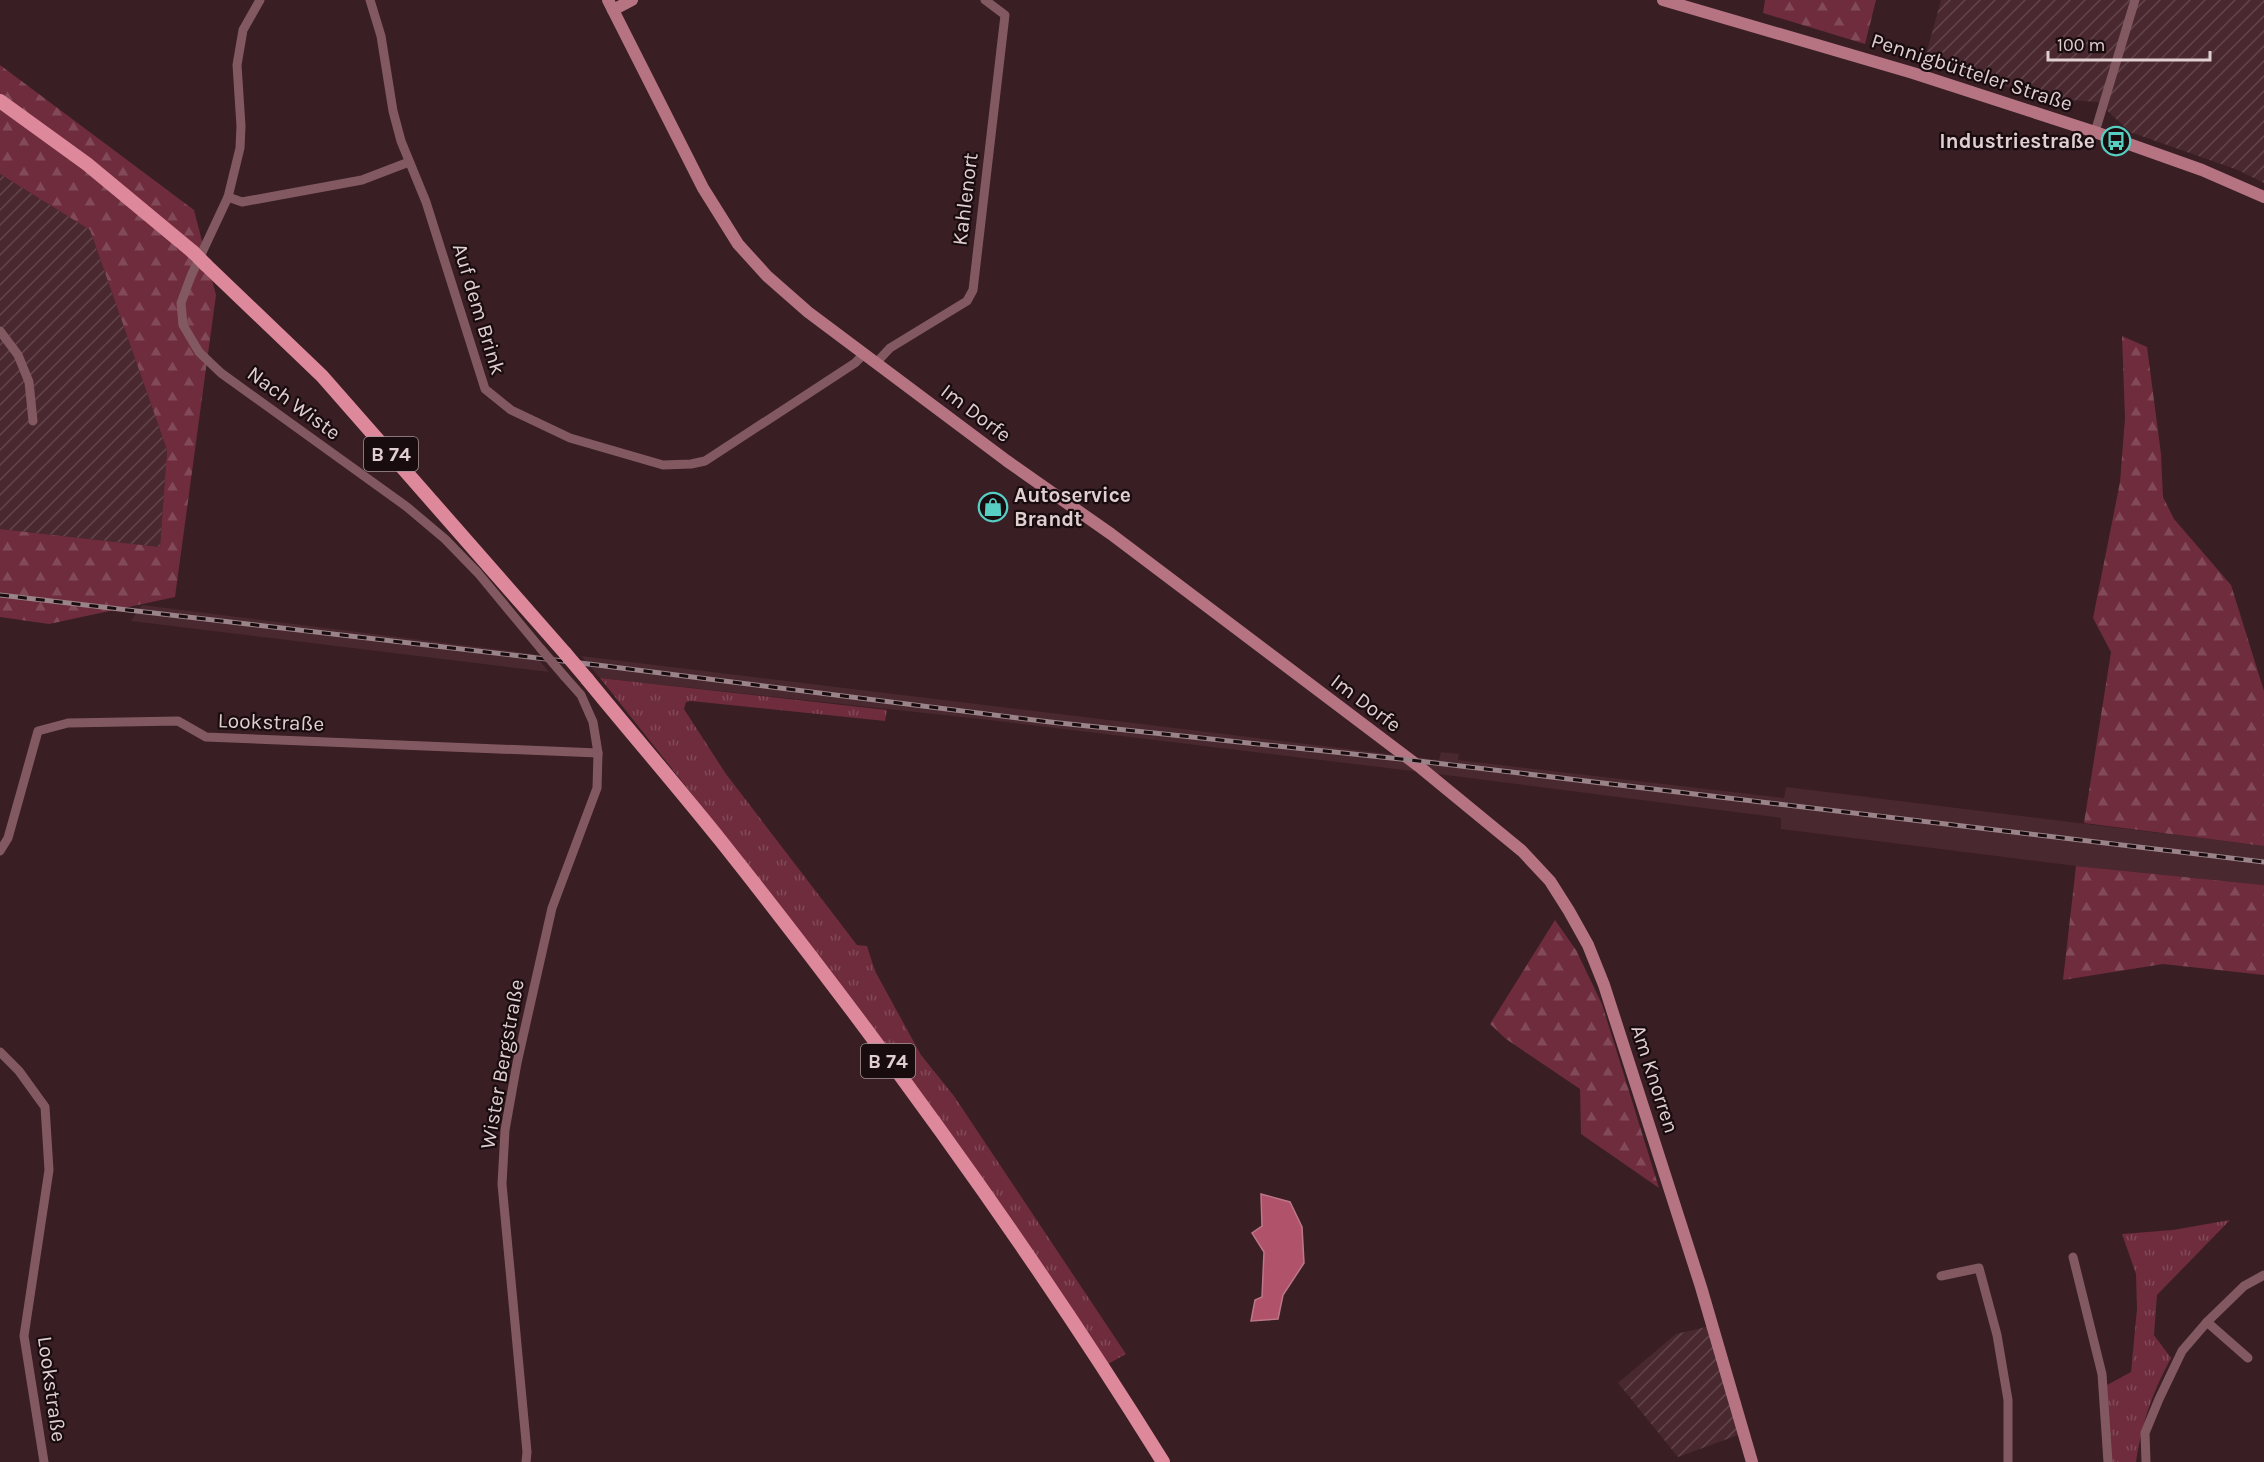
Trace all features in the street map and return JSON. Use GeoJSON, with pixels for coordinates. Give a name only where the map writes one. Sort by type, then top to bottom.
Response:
{"type":"FeatureCollection","features":[{"type":"Feature","properties":{"kind":"main road","name":"B 74"},"geometry":{"type":"LineString","coordinates":[[0,101],[87,164],[193,252],[322,376],[565,653],[721,841],[895,1070],[971,1174],[1099,1359],[1163,1462]]}},
{"type":"Feature","properties":{"kind":"street","name":"Nach Wiste"},"geometry":{"type":"LineString","coordinates":[[260,0],[243,30],[237,65],[240,148],[228,197],[191,276],[181,303],[183,325],[199,352],[221,373],[407,507],[445,539],[478,573],[565,677]]}},
{"type":"Feature","properties":{"kind":"street","name":"Auf dem Brink"},"geometry":{"type":"LineString","coordinates":[[370,0],[381,36],[393,111],[409,162],[426,202],[485,388],[511,410],[570,438],[663,465],[691,464],[705,461],[855,363],[864,354]]}},
{"type":"Feature","properties":{"kind":"street"},"geometry":{"type":"LineString","coordinates":[[611,5],[632,0]]}},
{"type":"Feature","properties":{"kind":"street","name":"Kahlenort"},"geometry":{"type":"LineString","coordinates":[[876,363],[890,348],[967,301],[973,290],[1005,15],[985,0]]}},
{"type":"Feature","properties":{"kind":"street","name":"Pennigbütteler Straße"},"geometry":{"type":"LineString","coordinates":[[1664,0],[1913,73],[2095,132],[2202,170],[2264,197]]}},
{"type":"Feature","properties":{"kind":"street"},"geometry":{"type":"LineString","coordinates":[[2095,132],[2135,0]]}},
{"type":"Feature","properties":{"kind":"street","name":"Im Dorfe"},"geometry":{"type":"LineString","coordinates":[[611,5],[704,188],[738,244],[767,276],[864,354],[1007,461],[1111,534],[1421,768]]}},
{"type":"Feature","properties":{"kind":"street"},"geometry":{"type":"LineString","coordinates":[[228,197],[242,202],[362,180],[409,162]]}},
{"type":"Feature","properties":{"kind":"street"},"geometry":{"type":"LineString","coordinates":[[0,331],[18,355],[29,382],[33,421]]}},
{"type":"Feature","properties":{"kind":"street","name":"Wister Bergstraße"},"geometry":{"type":"LineString","coordinates":[[526,1462],[528,1452],[502,1184],[505,1130],[517,1063],[552,908],[597,788],[598,753],[593,722],[581,696],[565,677]]}},
{"type":"Feature","properties":{"kind":"street","name":"Lookstraße"},"geometry":{"type":"LineString","coordinates":[[0,851],[8,838],[38,731],[68,723],[178,721],[206,737],[598,753]]}},
{"type":"Feature","properties":{"kind":"street","name":"Am Knorren"},"geometry":{"type":"LineString","coordinates":[[1421,768],[1522,850],[1550,881],[1588,945],[1604,985],[1701,1287],[1752,1462]]}},
{"type":"Feature","properties":{"kind":"street","name":"Lookstraße"},"geometry":{"type":"LineString","coordinates":[[0,1052],[19,1071],[45,1107],[49,1170],[24,1336],[44,1462]]}},
{"type":"Feature","properties":{"kind":"street"},"geometry":{"type":"LineString","coordinates":[[2073,1257],[2102,1374],[2108,1462]]}},
{"type":"Feature","properties":{"kind":"street"},"geometry":{"type":"LineString","coordinates":[[1941,1276],[1979,1268],[1997,1335],[2008,1401],[2008,1462]]}},
{"type":"Feature","properties":{"kind":"street"},"geometry":{"type":"LineString","coordinates":[[2146,1462],[2145,1433],[2182,1351],[2207,1322],[2244,1286],[2264,1275]]}},
{"type":"Feature","properties":{"kind":"street"},"geometry":{"type":"LineString","coordinates":[[2207,1322],[2248,1358]]}},
{"type":"Feature","properties":{"kind":"shaded area"},"geometry":{"type":"Polygon","coordinates":[[[1941,0],[2264,0],[2264,183],[2238,170],[2130,132],[2098,102],[2043,98],[1924,62],[1941,0]]]}},
{"type":"Feature","properties":{"kind":"shaded area"},"geometry":{"type":"Polygon","coordinates":[[[0,174],[90,230],[167,450],[160,547],[0,529],[0,174]]]}},
{"type":"Feature","properties":{"kind":"shaded area"},"geometry":{"type":"Polygon","coordinates":[[[142,605],[534,654],[549,672],[131,621],[142,605]]]}},
{"type":"Feature","properties":{"kind":"shaded area"},"geometry":{"type":"Polygon","coordinates":[[[581,656],[1439,760],[1441,752],[1459,754],[1458,760],[1784,798],[1786,787],[2264,846],[2264,885],[2076,866],[1781,829],[1781,818],[1462,777],[980,719],[600,678],[581,656]]]}},
{"type":"Feature","properties":{"kind":"shaded area"},"geometry":{"type":"Polygon","coordinates":[[[1261,1194],[1290,1202],[1302,1227],[1304,1263],[1283,1295],[1278,1319],[1251,1321],[1255,1300],[1262,1297],[1264,1252],[1252,1233],[1262,1226],[1261,1194]]]}},
{"type":"Feature","properties":{"kind":"shaded area"},"geometry":{"type":"Polygon","coordinates":[[[1710,1326],[1741,1434],[1678,1457],[1618,1383],[1676,1334],[1710,1326]]]}},
{"type":"Feature","properties":{"kind":"green space"},"geometry":{"type":"Polygon","coordinates":[[[1765,0],[1876,0],[1865,44],[1763,13],[1765,0]]]}},
{"type":"Feature","properties":{"kind":"green space"},"geometry":{"type":"Polygon","coordinates":[[[0,65],[194,210],[216,295],[175,597],[49,624],[0,617],[0,529],[160,547],[167,450],[90,230],[0,174],[0,65]]]}},
{"type":"Feature","properties":{"kind":"green space"},"geometry":{"type":"Polygon","coordinates":[[[2122,336],[2147,347],[2161,454],[2163,497],[2174,519],[2231,585],[2264,691],[2264,846],[2084,823],[2111,652],[2093,618],[2120,482],[2125,418],[2122,336]]]}},
{"type":"Feature","properties":{"kind":"green space"},"geometry":{"type":"Polygon","coordinates":[[[600,678],[887,710],[885,721],[691,701],[686,702],[684,709],[726,774],[857,945],[867,946],[875,971],[921,1055],[954,1096],[1126,1354],[1108,1364],[993,1195],[734,847],[600,678]]]}},
{"type":"Feature","properties":{"kind":"green space"},"geometry":{"type":"Polygon","coordinates":[[[2076,866],[2264,885],[2264,975],[2163,964],[2063,980],[2076,866]]]}},
{"type":"Feature","properties":{"kind":"green space"},"geometry":{"type":"Polygon","coordinates":[[[1555,920],[1576,950],[1602,1004],[1659,1188],[1581,1134],[1580,1089],[1506,1039],[1490,1024],[1555,920]]]}},
{"type":"Feature","properties":{"kind":"green space"},"geometry":{"type":"Polygon","coordinates":[[[2230,1220],[2157,1295],[2154,1335],[2171,1358],[2149,1409],[2136,1462],[2111,1462],[2107,1385],[2131,1372],[2137,1309],[2136,1274],[2122,1234],[2173,1230],[2230,1220]]]}},
{"type":"Feature","properties":{"kind":"railway"},"geometry":{"type":"LineString","coordinates":[[0,595],[597,665],[1050,722],[1410,760],[2264,862]]}},
{"type":"Feature","properties":{"kind":"place","name":"Industriestraße"},"geometry":{"type":"Point","coordinates":[2116,141]}},
{"type":"Feature","properties":{"kind":"place","name":"Autoservice Brandt"},"geometry":{"type":"Point","coordinates":[993,507]}}]}
